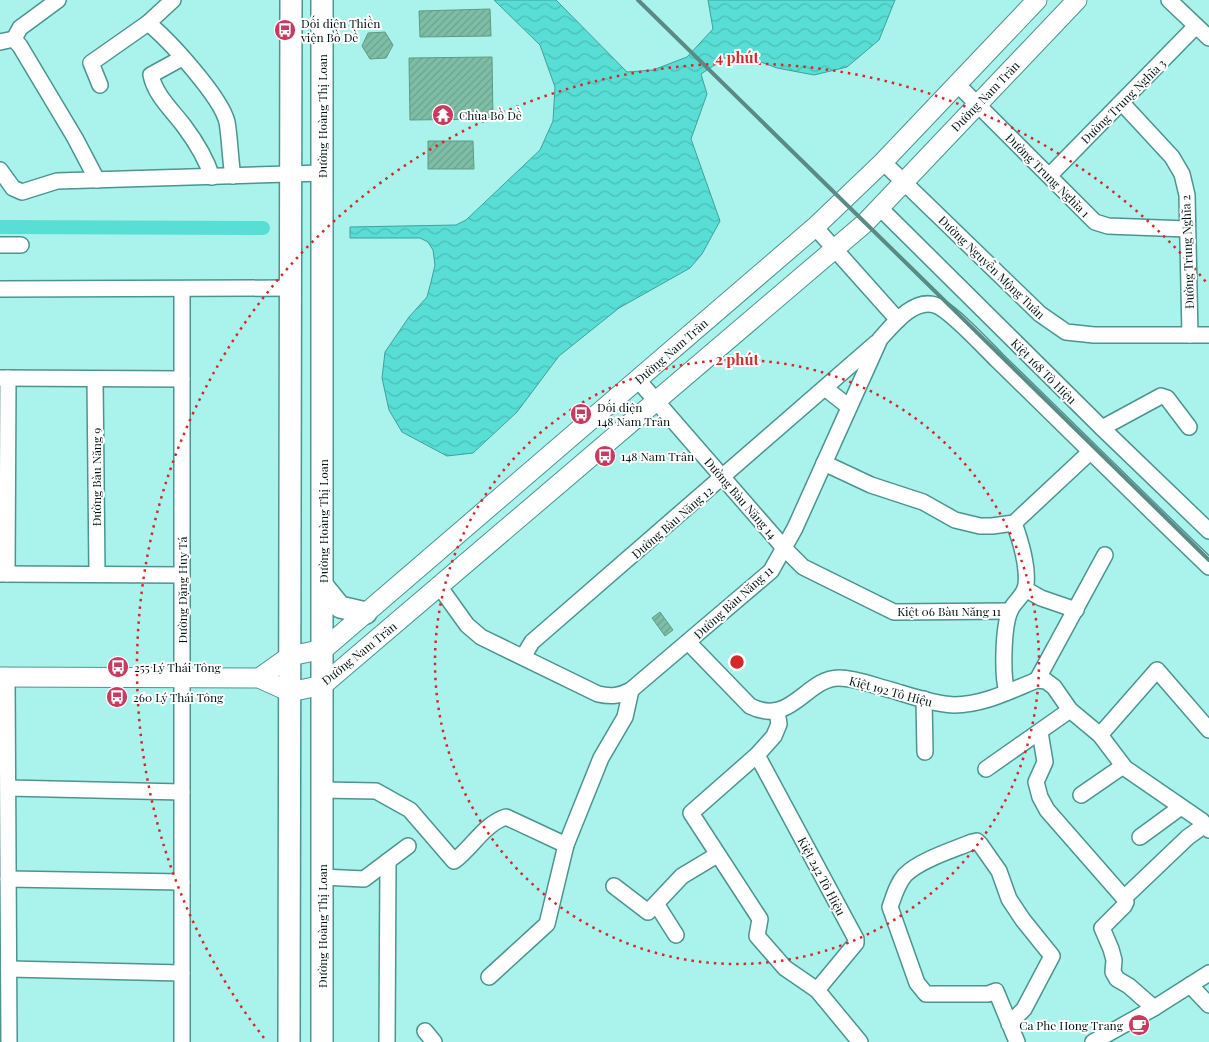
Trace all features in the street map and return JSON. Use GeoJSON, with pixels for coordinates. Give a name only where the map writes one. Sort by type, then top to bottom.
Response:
{"type":"FeatureCollection","features":[{"type":"Feature","properties":{"kind":"main road"},"geometry":{"type":"LineString","coordinates":[[289,1042],[291,0]]}},
{"type":"Feature","properties":{"kind":"main road","name":"Đường Hoàng Thị Loan"},"geometry":{"type":"LineString","coordinates":[[322,0],[324,649],[322,1042]]}},
{"type":"Feature","properties":{"kind":"main road"},"geometry":{"type":"LineString","coordinates":[[323,586],[340,607],[366,613]]}},
{"type":"Feature","properties":{"kind":"street"},"geometry":{"type":"LineString","coordinates":[[58,0],[20,28],[7,41],[47,89],[97,180]]}},
{"type":"Feature","properties":{"kind":"street"},"geometry":{"type":"LineString","coordinates":[[100,85],[91,63],[148,23],[173,0]]}},
{"type":"Feature","properties":{"kind":"street","name":"Đường Nam Trân"},"geometry":{"type":"LineString","coordinates":[[259,678],[290,656],[324,649],[815,227],[883,162],[1037,0]]}},
{"type":"Feature","properties":{"kind":"street","name":"Đường Nam Trân"},"geometry":{"type":"LineString","coordinates":[[290,692],[323,686],[438,586],[835,250],[880,208],[1077,0]]}},
{"type":"Feature","properties":{"kind":"street"},"geometry":{"type":"LineString","coordinates":[[1169,0],[1209,38]]}},
{"type":"Feature","properties":{"kind":"street"},"geometry":{"type":"LineString","coordinates":[[148,23],[182,58],[224,114],[227,122],[233,176]]}},
{"type":"Feature","properties":{"kind":"street","name":"Đường Trung Nghĩa 3"},"geometry":{"type":"LineString","coordinates":[[1050,175],[1196,26]]}},
{"type":"Feature","properties":{"kind":"street"},"geometry":{"type":"LineString","coordinates":[[182,58],[155,71],[151,75],[152,81],[162,98],[199,148],[212,177]]}},
{"type":"Feature","properties":{"kind":"street","name":"Đường Trung Nghĩa 1"},"geometry":{"type":"LineString","coordinates":[[957,84],[1095,222],[1108,226],[1187,229]]}},
{"type":"Feature","properties":{"kind":"street","name":"Đường Trung Nghĩa 2"},"geometry":{"type":"LineString","coordinates":[[1122,103],[1172,157],[1182,174],[1187,194],[1190,335]]}},
{"type":"Feature","properties":{"kind":"street","name":"Đường Nguyễn Mộng Tuân"},"geometry":{"type":"LineString","coordinates":[[883,162],[1040,314],[1066,332],[1094,335],[1209,335]]}},
{"type":"Feature","properties":{"kind":"street"},"geometry":{"type":"LineString","coordinates":[[0,170],[13,188],[22,192],[57,181],[322,173]]}},
{"type":"Feature","properties":{"kind":"street","name":"Kiệt 168 Tô Hiệu"},"geometry":{"type":"LineString","coordinates":[[880,208],[1209,531]]}},
{"type":"Feature","properties":{"kind":"street"},"geometry":{"type":"LineString","coordinates":[[815,227],[898,320]]}},
{"type":"Feature","properties":{"kind":"street"},"geometry":{"type":"LineString","coordinates":[[0,245],[21,245]]}},
{"type":"Feature","properties":{"kind":"street"},"geometry":{"type":"LineString","coordinates":[[0,290],[291,288]]}},
{"type":"Feature","properties":{"kind":"street","name":"Đường Đặng Huy Tá"},"geometry":{"type":"LineString","coordinates":[[182,289],[182,1042]]}},
{"type":"Feature","properties":{"kind":"street","name":"Đường Bàu Năng 11"},"geometry":{"type":"LineString","coordinates":[[632,690],[771,571],[785,549],[880,339],[898,320],[915,307],[924,304],[935,304],[984,348],[1090,452]]}},
{"type":"Feature","properties":{"kind":"street","name":"Đường Bàu Năng 12"},"geometry":{"type":"LineString","coordinates":[[522,657],[532,642],[724,477],[880,339]]}},
{"type":"Feature","properties":{"kind":"street"},"geometry":{"type":"LineString","coordinates":[[182,380],[4,378],[3,574],[182,575]]}},
{"type":"Feature","properties":{"kind":"street","name":"Đường Bàu Năng 9"},"geometry":{"type":"LineString","coordinates":[[95,379],[97,574]]}},
{"type":"Feature","properties":{"kind":"street","name":"Đường Bàu Năng 14"},"geometry":{"type":"LineString","coordinates":[[637,379],[785,549]]}},
{"type":"Feature","properties":{"kind":"street"},"geometry":{"type":"LineString","coordinates":[[825,388],[850,407]]}},
{"type":"Feature","properties":{"kind":"street"},"geometry":{"type":"LineString","coordinates":[[1102,428],[1161,396],[1167,398],[1188,427]]}},
{"type":"Feature","properties":{"kind":"street"},"geometry":{"type":"LineString","coordinates":[[824,463],[871,485],[922,502],[966,524],[980,526],[1014,524],[1090,452],[1209,567]]}},
{"type":"Feature","properties":{"kind":"street"},"geometry":{"type":"LineString","coordinates":[[1007,692],[1003,678],[1010,611],[1025,589],[1025,566],[1014,524]]}},
{"type":"Feature","properties":{"kind":"street","name":"Kiệt 06 Bàu Năng 11"},"geometry":{"type":"LineString","coordinates":[[785,549],[803,567],[894,612],[1010,611]]}},
{"type":"Feature","properties":{"kind":"street"},"geometry":{"type":"LineString","coordinates":[[1105,555],[1037,680],[1046,681],[1054,687],[1070,710],[1100,735],[1123,766],[1207,827],[1188,837],[1124,898]]}},
{"type":"Feature","properties":{"kind":"street"},"geometry":{"type":"LineString","coordinates":[[438,586],[467,625],[481,637],[598,694],[621,695],[632,690]]}},
{"type":"Feature","properties":{"kind":"street"},"geometry":{"type":"LineString","coordinates":[[1025,589],[1041,598],[1076,610]]}},
{"type":"Feature","properties":{"kind":"street"},"geometry":{"type":"LineString","coordinates":[[688,642],[750,706],[759,710],[777,711],[778,730],[757,755],[692,812],[717,855],[760,919],[757,936],[785,968],[817,990],[860,1042]]}},
{"type":"Feature","properties":{"kind":"street"},"geometry":{"type":"LineString","coordinates":[[1100,735],[1157,670],[1209,730]]}},
{"type":"Feature","properties":{"kind":"street"},"geometry":{"type":"LineString","coordinates":[[9,1042],[8,788],[4,677],[259,678],[290,692]]}},
{"type":"Feature","properties":{"kind":"street","name":"Kiệt 192 Tô Hiệu"},"geometry":{"type":"LineString","coordinates":[[777,711],[825,682],[839,678],[854,680],[944,704],[979,702],[1037,680]]}},
{"type":"Feature","properties":{"kind":"street"},"geometry":{"type":"LineString","coordinates":[[489,977],[547,924],[566,845],[601,758],[625,717],[632,690]]}},
{"type":"Feature","properties":{"kind":"street"},"geometry":{"type":"LineString","coordinates":[[924,700],[925,752]]}},
{"type":"Feature","properties":{"kind":"street"},"geometry":{"type":"LineString","coordinates":[[986,770],[1070,710]]}},
{"type":"Feature","properties":{"kind":"street"},"geometry":{"type":"LineString","coordinates":[[1040,732],[1045,762],[1036,782],[1040,797],[1047,810],[1124,898],[1124,906],[1102,928],[1111,948],[1114,972],[1117,979],[1129,986],[1154,1008]]}},
{"type":"Feature","properties":{"kind":"street","name":"Kiệt 242 Tô Hiệu"},"geometry":{"type":"LineString","coordinates":[[757,755],[856,939],[856,943],[817,990]]}},
{"type":"Feature","properties":{"kind":"street"},"geometry":{"type":"LineString","coordinates":[[1081,795],[1123,766]]}},
{"type":"Feature","properties":{"kind":"street"},"geometry":{"type":"LineString","coordinates":[[8,788],[182,792]]}},
{"type":"Feature","properties":{"kind":"street"},"geometry":{"type":"LineString","coordinates":[[322,790],[376,791],[410,810],[454,861],[486,829],[498,819],[506,817],[566,845]]}},
{"type":"Feature","properties":{"kind":"street"},"geometry":{"type":"LineString","coordinates":[[1140,837],[1181,807]]}},
{"type":"Feature","properties":{"kind":"street"},"geometry":{"type":"LineString","coordinates":[[1009,1024],[1024,1009],[1052,956],[1023,920],[1010,900],[999,871],[977,841],[931,860],[906,874],[890,907],[917,983],[923,991],[926,994],[988,994],[996,991],[1009,1024],[1017,1042]]}},
{"type":"Feature","properties":{"kind":"street"},"geometry":{"type":"LineString","coordinates":[[322,877],[364,880],[408,846]]}},
{"type":"Feature","properties":{"kind":"street"},"geometry":{"type":"LineString","coordinates":[[614,886],[648,912],[682,876],[717,855]]}},
{"type":"Feature","properties":{"kind":"street"},"geometry":{"type":"LineString","coordinates":[[387,1042],[388,861]]}},
{"type":"Feature","properties":{"kind":"street"},"geometry":{"type":"LineString","coordinates":[[8,879],[182,882]]}},
{"type":"Feature","properties":{"kind":"street"},"geometry":{"type":"LineString","coordinates":[[656,905],[676,935]]}},
{"type":"Feature","properties":{"kind":"street"},"geometry":{"type":"LineString","coordinates":[[9,969],[182,972]]}},
{"type":"Feature","properties":{"kind":"street"},"geometry":{"type":"LineString","coordinates":[[1093,1042],[1154,1008],[1209,973]]}},
{"type":"Feature","properties":{"kind":"street"},"geometry":{"type":"LineString","coordinates":[[1190,985],[1209,1005]]}},
{"type":"Feature","properties":{"kind":"water"},"geometry":{"type":"Polygon","coordinates":[[[494,0],[556,0],[627,72],[653,70],[687,57],[713,29],[708,0],[895,0],[879,40],[847,67],[814,75],[777,68],[734,52],[701,74],[707,94],[691,139],[720,221],[702,254],[690,268],[619,308],[559,356],[517,412],[473,453],[447,456],[402,432],[389,410],[382,378],[385,352],[409,317],[427,297],[435,265],[433,250],[428,242],[420,238],[350,238],[350,227],[456,225],[466,220],[540,150],[553,121],[555,87],[540,45],[494,0]]]}},
{"type":"Feature","properties":{"kind":"building"},"geometry":{"type":"Polygon","coordinates":[[[490,9],[491,36],[420,37],[419,11],[490,9]]]}},
{"type":"Feature","properties":{"kind":"building"},"geometry":{"type":"Polygon","coordinates":[[[385,32],[393,45],[386,58],[370,59],[362,46],[368,33],[385,32]]]}},
{"type":"Feature","properties":{"kind":"building"},"geometry":{"type":"Polygon","coordinates":[[[492,57],[493,119],[410,120],[409,58],[492,57]]]}},
{"type":"Feature","properties":{"kind":"building"},"geometry":{"type":"Polygon","coordinates":[[[428,141],[473,141],[474,169],[428,169],[428,141]]]}},
{"type":"Feature","properties":{"kind":"building"},"geometry":{"type":"Polygon","coordinates":[[[660,612],[673,630],[665,636],[652,618],[660,612]]]}},
{"type":"Feature","properties":{"kind":"waterway"},"geometry":{"type":"LineString","coordinates":[[0,227],[263,228]]}},
{"type":"Feature","properties":{"kind":"railway"},"geometry":{"type":"LineString","coordinates":[[638,0],[1209,560]]}},
{"type":"Feature","properties":{"kind":"place","name":"Đối diện Thiền viện Bồ Đề"},"geometry":{"type":"Point","coordinates":[285,30]}},
{"type":"Feature","properties":{"kind":"place","name":"Chùa Bồ Đề"},"geometry":{"type":"Point","coordinates":[443,115]}},
{"type":"Feature","properties":{"kind":"place","name":"Đối diện 148 Nam Trân"},"geometry":{"type":"Point","coordinates":[581,414]}},
{"type":"Feature","properties":{"kind":"place","name":"148 Nam Trân"},"geometry":{"type":"Point","coordinates":[605,456]}},
{"type":"Feature","properties":{"kind":"place","name":"255 Lý Thái Tông"},"geometry":{"type":"Point","coordinates":[118,667]}},
{"type":"Feature","properties":{"kind":"place","name":"260 Lý Thái Tông"},"geometry":{"type":"Point","coordinates":[117,697]}},
{"type":"Feature","properties":{"kind":"place","name":"Ca Phe Hong Trang"},"geometry":{"type":"Point","coordinates":[1139,1025]}}]}
